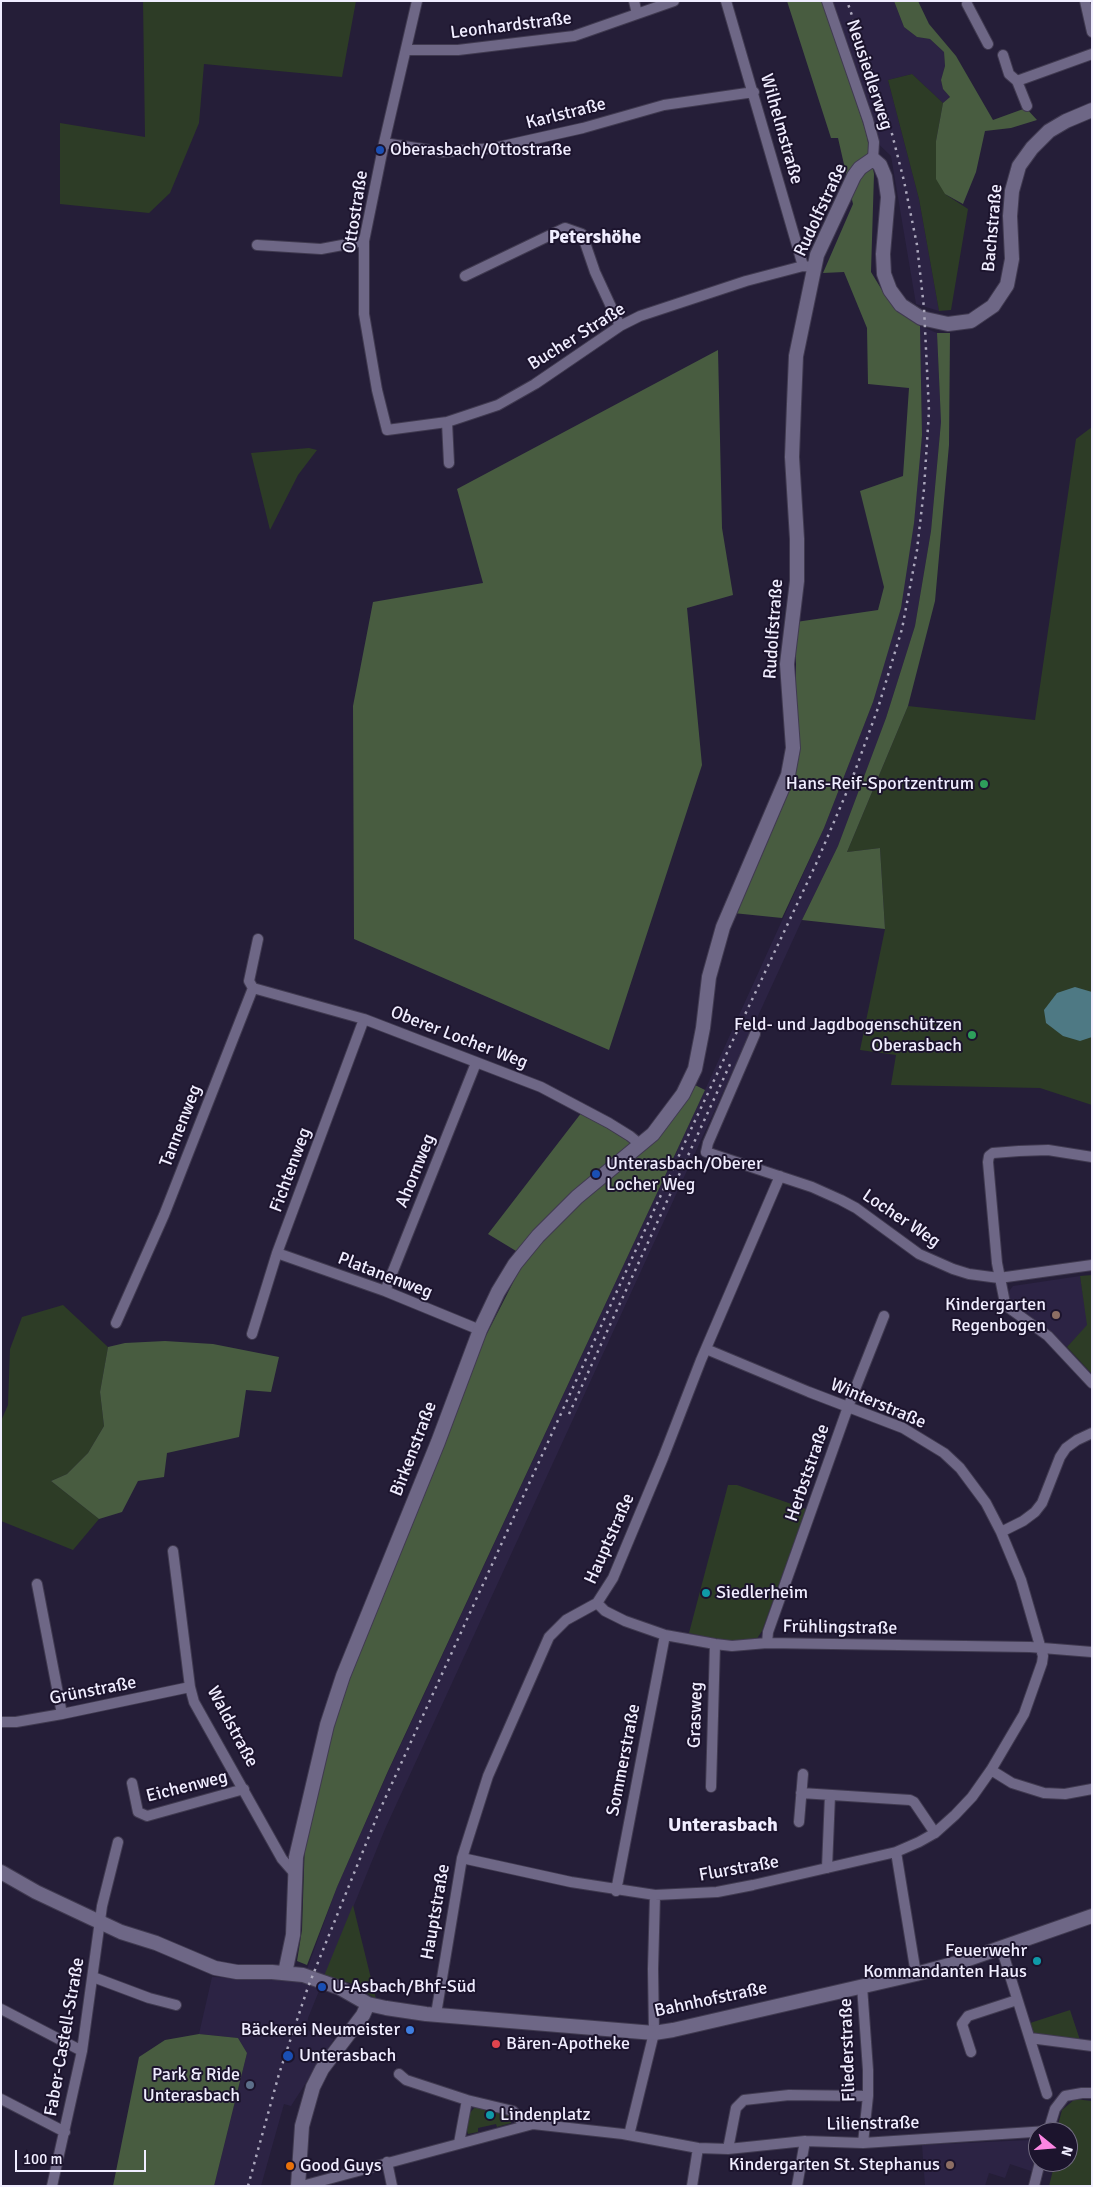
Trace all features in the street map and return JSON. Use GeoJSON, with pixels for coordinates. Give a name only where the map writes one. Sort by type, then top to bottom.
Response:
{"type":"FeatureCollection","features":[{"type":"Feature","properties":{"kind":"street","name":"Ottostraße"},"geometry":{"type":"LineString","coordinates":[[388,430],[377,390],[364,314],[364,242],[384,143],[417,1]]}},
{"type":"Feature","properties":{"kind":"street"},"geometry":{"type":"LineString","coordinates":[[634,1],[637,14]]}},
{"type":"Feature","properties":{"kind":"street","name":"Leonhardstraße"},"geometry":{"type":"LineString","coordinates":[[407,50],[458,50],[574,36],[674,1]]}},
{"type":"Feature","properties":{"kind":"street","name":"Wilhelmstraße"},"geometry":{"type":"LineString","coordinates":[[726,1],[809,266]]}},
{"type":"Feature","properties":{"kind":"street","name":"Neusiedlerweg"},"geometry":{"type":"LineString","coordinates":[[827,1],[868,120],[874,142],[873,159]]}},
{"type":"Feature","properties":{"kind":"street"},"geometry":{"type":"LineString","coordinates":[[1085,1],[1092,32]]}},
{"type":"Feature","properties":{"kind":"street"},"geometry":{"type":"LineString","coordinates":[[970,2],[988,44]]}},
{"type":"Feature","properties":{"kind":"street"},"geometry":{"type":"LineString","coordinates":[[1017,81],[1092,54]]}},
{"type":"Feature","properties":{"kind":"street"},"geometry":{"type":"LineString","coordinates":[[1003,55],[1009,74],[1017,81],[1027,106]]}},
{"type":"Feature","properties":{"kind":"street","name":"Karlstraße"},"geometry":{"type":"LineString","coordinates":[[384,143],[442,152],[494,148],[583,128],[664,105],[754,92]]}},
{"type":"Feature","properties":{"kind":"street","name":"Bachstraße"},"geometry":{"type":"LineString","coordinates":[[873,159],[880,165],[885,177],[888,197],[883,254],[884,274],[890,290],[901,305],[921,318],[948,324],[971,321],[993,306],[1007,285],[1012,259],[1010,216],[1012,191],[1019,166],[1032,148],[1049,131],[1066,120],[1092,110]]}},
{"type":"Feature","properties":{"kind":"street","name":"Rudolfstraße"},"geometry":{"type":"LineString","coordinates":[[640,1145],[653,1134],[683,1094],[695,1069],[703,1028],[709,978],[723,927],[788,775],[793,748],[787,664],[797,581],[797,539],[792,457],[796,356],[809,266],[817,255],[854,176],[860,168],[873,159]]}},
{"type":"Feature","properties":{"kind":"street"},"geometry":{"type":"LineString","coordinates":[[465,276],[565,228],[582,234],[595,272],[620,326]]}},
{"type":"Feature","properties":{"kind":"street"},"geometry":{"type":"LineString","coordinates":[[258,245],[321,249],[364,242]]}},
{"type":"Feature","properties":{"kind":"street","name":"Bucher Straße"},"geometry":{"type":"LineString","coordinates":[[388,430],[447,422],[498,404],[535,384],[620,326],[640,316],[746,281],[809,266]]}},
{"type":"Feature","properties":{"kind":"street"},"geometry":{"type":"LineString","coordinates":[[447,422],[449,463]]}},
{"type":"Feature","properties":{"kind":"street","name":"Tannenweg"},"geometry":{"type":"LineString","coordinates":[[116,1323],[164,1215],[253,988],[249,981],[258,939]]}},
{"type":"Feature","properties":{"kind":"street","name":"Oberer Locher Weg"},"geometry":{"type":"LineString","coordinates":[[253,988],[364,1019],[541,1087],[630,1136],[640,1145]]}},
{"type":"Feature","properties":{"kind":"street","name":"Fichtenweg"},"geometry":{"type":"LineString","coordinates":[[252,1334],[277,1253],[364,1019]]}},
{"type":"Feature","properties":{"kind":"street","name":"Locher Weg"},"geometry":{"type":"LineString","coordinates":[[755,1034],[708,1143],[706,1152],[812,1187],[854,1207],[903,1243],[935,1262],[970,1274],[1000,1278],[1092,1265]]}},
{"type":"Feature","properties":{"kind":"street","name":"Ahornweg"},"geometry":{"type":"LineString","coordinates":[[385,1291],[476,1062]]}},
{"type":"Feature","properties":{"kind":"street","name":"Birkenstraße"},"geometry":{"type":"LineString","coordinates":[[296,1875],[296,1857],[304,1817],[327,1725],[343,1676],[438,1442],[480,1330],[498,1292],[516,1264],[538,1236],[612,1166],[640,1145]]}},
{"type":"Feature","properties":{"kind":"street"},"geometry":{"type":"LineString","coordinates":[[1092,1157],[1048,1150],[993,1153],[989,1156],[988,1162],[1002,1296],[1009,1308],[1048,1336],[1092,1383]]}},
{"type":"Feature","properties":{"kind":"street","name":"Hauptstraße"},"geometry":{"type":"LineString","coordinates":[[436,2014],[462,1858],[488,1776],[543,1647],[556,1627],[597,1603],[613,1578],[706,1349],[780,1176]]}},
{"type":"Feature","properties":{"kind":"street","name":"Platanenweg"},"geometry":{"type":"LineString","coordinates":[[277,1253],[385,1291],[480,1330]]}},
{"type":"Feature","properties":{"kind":"street","name":"Herbststraße"},"geometry":{"type":"LineString","coordinates":[[767,1643],[768,1632],[848,1407],[884,1316]]}},
{"type":"Feature","properties":{"kind":"street","name":"Winterstraße"},"geometry":{"type":"LineString","coordinates":[[706,1349],[903,1428],[944,1453],[974,1485],[1001,1532],[1021,1580],[1040,1647]]}},
{"type":"Feature","properties":{"kind":"street"},"geometry":{"type":"LineString","coordinates":[[1001,1532],[1024,1521],[1035,1512],[1042,1503],[1060,1457],[1066,1448],[1092,1433]]}},
{"type":"Feature","properties":{"kind":"street","name":"Waldstraße"},"geometry":{"type":"LineString","coordinates":[[173,1551],[190,1687],[194,1702],[282,1859],[296,1875]]}},
{"type":"Feature","properties":{"kind":"street"},"geometry":{"type":"LineString","coordinates":[[37,1584],[62,1714]]}},
{"type":"Feature","properties":{"kind":"street","name":"Frühlingstraße"},"geometry":{"type":"LineString","coordinates":[[597,1603],[618,1619],[665,1635],[732,1646],[767,1643],[1040,1647],[1092,1652]]}},
{"type":"Feature","properties":{"kind":"street","name":"Sommerstraße"},"geometry":{"type":"LineString","coordinates":[[616,1890],[665,1635]]}},
{"type":"Feature","properties":{"kind":"street","name":"Grasweg"},"geometry":{"type":"LineString","coordinates":[[711,1787],[714,1644]]}},
{"type":"Feature","properties":{"kind":"street","name":"Flurstraße"},"geometry":{"type":"LineString","coordinates":[[462,1858],[616,1890],[655,1895],[717,1892],[896,1852],[935,1833],[972,1797],[991,1770],[1024,1714],[1042,1663],[1040,1647]]}},
{"type":"Feature","properties":{"kind":"street","name":"Grünstraße"},"geometry":{"type":"LineString","coordinates":[[1,1722],[16,1722],[62,1714],[190,1687]]}},
{"type":"Feature","properties":{"kind":"street"},"geometry":{"type":"LineString","coordinates":[[991,1770],[1012,1783],[1044,1793],[1065,1794],[1092,1789]]}},
{"type":"Feature","properties":{"kind":"street"},"geometry":{"type":"LineString","coordinates":[[799,1822],[803,1774]]}},
{"type":"Feature","properties":{"kind":"street","name":"Eichenweg"},"geometry":{"type":"LineString","coordinates":[[132,1783],[138,1812],[147,1816],[244,1789]]}},
{"type":"Feature","properties":{"kind":"street"},"geometry":{"type":"LineString","coordinates":[[801,1793],[910,1800],[914,1802],[935,1833]]}},
{"type":"Feature","properties":{"kind":"street"},"geometry":{"type":"LineString","coordinates":[[827,1868],[830,1795]]}},
{"type":"Feature","properties":{"kind":"street","name":"Faber-Castell-Straße"},"geometry":{"type":"LineString","coordinates":[[52,2186],[82,2051],[102,1906],[118,1842]]}},
{"type":"Feature","properties":{"kind":"street"},"geometry":{"type":"LineString","coordinates":[[896,1852],[916,1974]]}},
{"type":"Feature","properties":{"kind":"street","name":"Bahnhofstraße"},"geometry":{"type":"LineString","coordinates":[[1,1872],[36,1892],[121,1932],[156,1943],[215,1968],[237,1972],[303,1975],[340,1988],[368,2004],[386,2008],[436,2014],[654,2032],[673,2030],[916,1974],[960,1962],[1091,1918]]}},
{"type":"Feature","properties":{"kind":"street"},"geometry":{"type":"LineString","coordinates":[[285,1973],[293,1935],[296,1875]]}},
{"type":"Feature","properties":{"kind":"street"},"geometry":{"type":"LineString","coordinates":[[302,2186],[533,2124],[626,2134],[654,2032],[655,1895]]}},
{"type":"Feature","properties":{"kind":"street"},"geometry":{"type":"LineString","coordinates":[[1001,1947],[1046,2094]]}},
{"type":"Feature","properties":{"kind":"street"},"geometry":{"type":"LineString","coordinates":[[93,1977],[149,1998],[176,2005]]}},
{"type":"Feature","properties":{"kind":"street","name":"Fliederstraße"},"geometry":{"type":"LineString","coordinates":[[862,1986],[868,2070],[868,2096],[863,2143]]}},
{"type":"Feature","properties":{"kind":"street"},"geometry":{"type":"LineString","coordinates":[[971,2052],[962,2024],[968,2016],[1017,2000]]}},
{"type":"Feature","properties":{"kind":"street"},"geometry":{"type":"LineString","coordinates":[[298,2186],[302,2126],[313,2087],[322,2068],[363,2014],[368,2004]]}},
{"type":"Feature","properties":{"kind":"street"},"geometry":{"type":"LineString","coordinates":[[1,2009],[82,2051]]}},
{"type":"Feature","properties":{"kind":"street"},"geometry":{"type":"LineString","coordinates":[[1030,2038],[1092,2046]]}},
{"type":"Feature","properties":{"kind":"street"},"geometry":{"type":"LineString","coordinates":[[399,2074],[406,2080],[467,2100],[512,2111],[525,2126]]}},
{"type":"Feature","properties":{"kind":"street"},"geometry":{"type":"LineString","coordinates":[[1051,2122],[1055,2109],[1065,2096],[1082,2092],[1092,2094]]}},
{"type":"Feature","properties":{"kind":"street"},"geometry":{"type":"LineString","coordinates":[[728,2149],[736,2108],[744,2100],[789,2095],[868,2096]]}},
{"type":"Feature","properties":{"kind":"street"},"geometry":{"type":"LineString","coordinates":[[1,2099],[65,2132]]}},
{"type":"Feature","properties":{"kind":"street"},"geometry":{"type":"LineString","coordinates":[[459,2143],[467,2100]]}},
{"type":"Feature","properties":{"kind":"street","name":"Lilienstraße"},"geometry":{"type":"LineString","coordinates":[[626,2134],[698,2148],[728,2149],[805,2141],[863,2143],[1028,2132]]}},
{"type":"Feature","properties":{"kind":"street"},"geometry":{"type":"LineString","coordinates":[[797,2186],[805,2141]]}},
{"type":"Feature","properties":{"kind":"street"},"geometry":{"type":"LineString","coordinates":[[692,2186],[698,2148]]}},
{"type":"Feature","properties":{"kind":"street"},"geometry":{"type":"LineString","coordinates":[[387,2162],[392,2186]]}},
{"type":"Feature","properties":{"kind":"street"},"geometry":{"type":"LineString","coordinates":[[1034,2186],[1038,2172]]}},
{"type":"Feature","properties":{"kind":"shaded area"},"geometry":{"type":"Polygon","coordinates":[[[143,1],[356,1],[342,77],[204,64],[199,123],[170,193],[149,213],[60,204],[60,123],[145,137],[143,1]]]}},
{"type":"Feature","properties":{"kind":"shaded area"},"geometry":{"type":"Polygon","coordinates":[[[787,1],[823,1],[866,132],[874,174],[871,272],[888,300],[920,326],[922,435],[914,523],[901,608],[873,702],[824,828],[782,918],[733,913],[796,770],[796,622],[878,610],[884,587],[860,491],[903,476],[909,388],[868,384],[867,328],[844,272],[823,273],[853,204],[838,138],[831,138],[787,1]]]}},
{"type":"Feature","properties":{"kind":"shaded area"},"geometry":{"type":"Polygon","coordinates":[[[823,1],[894,1],[904,27],[917,37],[930,39],[944,52],[945,66],[941,80],[943,89],[950,97],[943,103],[912,74],[888,80],[919,199],[939,311],[916,304],[891,156],[866,132],[823,1]]]}},
{"type":"Feature","properties":{"kind":"shaded area"},"geometry":{"type":"Polygon","coordinates":[[[894,1],[918,1],[929,24],[956,56],[993,120],[1026,108],[1037,120],[1011,128],[985,131],[976,172],[963,204],[945,194],[936,179],[936,141],[943,103],[950,97],[943,89],[941,80],[945,66],[944,52],[930,39],[917,37],[904,27],[894,1]]]}},
{"type":"Feature","properties":{"kind":"shaded area"},"geometry":{"type":"Polygon","coordinates":[[[912,74],[943,103],[936,141],[945,194],[968,209],[951,310],[939,311],[919,199],[888,80],[912,74]]]}},
{"type":"Feature","properties":{"kind":"shaded area"},"geometry":{"type":"Polygon","coordinates":[[[920,326],[937,333],[941,422],[931,531],[915,626],[886,718],[838,846],[802,920],[385,1829],[308,2018],[307,2030],[334,2039],[291,2106],[284,2104],[261,2186],[214,2186],[247,2053],[238,2038],[199,2034],[212,1977],[303,1980],[337,1887],[388,1772],[705,1090],[824,828],[873,702],[922,435],[920,326]]]}},
{"type":"Feature","properties":{"kind":"shaded area"},"geometry":{"type":"Polygon","coordinates":[[[937,333],[950,333],[949,445],[935,601],[908,706],[847,852],[880,848],[885,929],[802,920],[838,846],[886,718],[915,626],[931,531],[941,422],[937,333]]]}},
{"type":"Feature","properties":{"kind":"shaded area"},"geometry":{"type":"Polygon","coordinates":[[[718,350],[722,528],[733,595],[687,608],[702,765],[609,1050],[354,939],[353,706],[373,602],[483,583],[457,489],[718,350]]]}},
{"type":"Feature","properties":{"kind":"shaded area","name":"Hans-Reif-Sportzentrum"},"geometry":{"type":"Polygon","coordinates":[[[1092,427],[1092,1105],[1040,1088],[891,1085],[896,1055],[860,1050],[885,929],[880,848],[847,852],[908,706],[1035,720],[1076,439],[1092,427]]]}},
{"type":"Feature","properties":{"kind":"shaded area"},"geometry":{"type":"Polygon","coordinates":[[[309,448],[317,450],[298,475],[270,530],[251,453],[309,448]]]}},
{"type":"Feature","properties":{"kind":"shaded area"},"geometry":{"type":"Polygon","coordinates":[[[1075,987],[1092,992],[1092,1037],[1080,1041],[1063,1036],[1046,1023],[1044,1010],[1057,993],[1075,987]]]}},
{"type":"Feature","properties":{"kind":"shaded area"},"geometry":{"type":"Polygon","coordinates":[[[695,1085],[705,1090],[388,1771],[337,1887],[307,1965],[297,1961],[302,1930],[305,1839],[330,1706],[469,1369],[526,1257],[488,1234],[582,1112],[640,1149],[695,1085]]]}},
{"type":"Feature","properties":{"kind":"shaded area"},"geometry":{"type":"Polygon","coordinates":[[[1092,1275],[1092,1374],[1067,1347],[1087,1325],[1080,1276],[1092,1275]]]}},
{"type":"Feature","properties":{"kind":"shaded area","name":"Kindergarten Regenbogen"},"geometry":{"type":"Polygon","coordinates":[[[1080,1276],[1088,1325],[1067,1347],[1050,1331],[1011,1304],[1007,1294],[1013,1286],[1080,1276]]]}},
{"type":"Feature","properties":{"kind":"shaded area"},"geometry":{"type":"Polygon","coordinates":[[[63,1305],[108,1347],[100,1392],[104,1426],[88,1453],[67,1474],[51,1481],[99,1519],[73,1550],[1,1521],[1,1421],[8,1405],[10,1349],[22,1317],[63,1305]]]}},
{"type":"Feature","properties":{"kind":"shaded area"},"geometry":{"type":"Polygon","coordinates":[[[165,1341],[213,1344],[279,1357],[271,1392],[246,1390],[239,1437],[167,1453],[164,1477],[138,1481],[122,1512],[99,1519],[51,1481],[67,1474],[88,1453],[104,1426],[100,1392],[108,1347],[125,1343],[165,1341]]]}},
{"type":"Feature","properties":{"kind":"shaded area"},"geometry":{"type":"Polygon","coordinates":[[[728,1485],[737,1485],[806,1509],[762,1631],[756,1640],[730,1642],[689,1633],[728,1485]]]}},
{"type":"Feature","properties":{"kind":"shaded area"},"geometry":{"type":"Polygon","coordinates":[[[353,1905],[376,1999],[350,1983],[324,1976],[353,1905]]]}},
{"type":"Feature","properties":{"kind":"shaded area"},"geometry":{"type":"Polygon","coordinates":[[[1070,2010],[1080,2040],[1034,2035],[1030,2023],[1070,2010]]]}},
{"type":"Feature","properties":{"kind":"shaded area"},"geometry":{"type":"Polygon","coordinates":[[[199,2034],[238,2038],[247,2053],[214,2186],[113,2186],[139,2057],[165,2040],[199,2034]]]}},
{"type":"Feature","properties":{"kind":"shaded area"},"geometry":{"type":"Polygon","coordinates":[[[1075,2099],[1092,2101],[1092,2186],[1049,2186],[1052,2172],[1078,2172],[1078,2122],[1059,2122],[1062,2110],[1075,2099]]]}},
{"type":"Feature","properties":{"kind":"shaded area"},"geometry":{"type":"Polygon","coordinates":[[[476,2106],[508,2114],[511,2118],[511,2123],[497,2127],[496,2124],[478,2128],[478,2132],[468,2134],[466,2128],[467,2116],[476,2106]]]}},
{"type":"Feature","properties":{"kind":"shaded area"},"geometry":{"type":"Polygon","coordinates":[[[1028,2140],[1028,2170],[1010,2164],[1005,2178],[989,2173],[985,2186],[925,2186],[922,2145],[1028,2140]]]}},
{"type":"Feature","properties":{"kind":"railway"},"geometry":{"type":"LineString","coordinates":[[248,2186],[279,2074],[308,1987],[378,1814],[692,1127],[816,864],[851,782],[878,708],[902,629],[917,550],[924,489],[929,411],[924,308],[917,245],[904,181],[890,126],[847,1]]}},
{"type":"Feature","properties":{"kind":"railway"},"geometry":{"type":"LineString","coordinates":[[569,1414],[732,1060]]}},
{"type":"Feature","properties":{"kind":"place","name":"Oberasbach/Ottostraße"},"geometry":{"type":"Point","coordinates":[380,150]}},
{"type":"Feature","properties":{"kind":"place","name":"Hans-Reif-Sportzentrum"},"geometry":{"type":"Point","coordinates":[984,784]}},
{"type":"Feature","properties":{"kind":"place","name":"Feld- und Jagdbogenschützen Oberasbach"},"geometry":{"type":"Point","coordinates":[972,1035]}},
{"type":"Feature","properties":{"kind":"place","name":"Unterasbach/Oberer Locher Weg"},"geometry":{"type":"Point","coordinates":[596,1174]}},
{"type":"Feature","properties":{"kind":"place","name":"Kindergarten Regenbogen"},"geometry":{"type":"Point","coordinates":[1056,1315]}},
{"type":"Feature","properties":{"kind":"place","name":"Siedlerheim"},"geometry":{"type":"Point","coordinates":[706,1593]}},
{"type":"Feature","properties":{"kind":"place","name":"Feuerwehr Kommandanten Haus"},"geometry":{"type":"Point","coordinates":[1037,1961]}},
{"type":"Feature","properties":{"kind":"place","name":"U-Asbach/Bhf-Süd"},"geometry":{"type":"Point","coordinates":[322,1987]}},
{"type":"Feature","properties":{"kind":"place","name":"Bäckerei Neumeister"},"geometry":{"type":"Point","coordinates":[410,2030]}},
{"type":"Feature","properties":{"kind":"place","name":"Bären-Apotheke"},"geometry":{"type":"Point","coordinates":[496,2044]}},
{"type":"Feature","properties":{"kind":"place","name":"Unterasbach"},"geometry":{"type":"Point","coordinates":[288,2056]}},
{"type":"Feature","properties":{"kind":"place","name":"Park & Ride Unterasbach"},"geometry":{"type":"Point","coordinates":[250,2085]}},
{"type":"Feature","properties":{"kind":"place","name":"Lindenplatz"},"geometry":{"type":"Point","coordinates":[490,2115]}},
{"type":"Feature","properties":{"kind":"place","name":"Kindergarten St. Stephanus"},"geometry":{"type":"Point","coordinates":[950,2165]}},
{"type":"Feature","properties":{"kind":"place","name":"Good Guys"},"geometry":{"type":"Point","coordinates":[290,2166]}},
{"type":"Feature","properties":{"kind":"district","name":"Petershöhe"},"geometry":{"type":"Point","coordinates":[595,238]}},
{"type":"Feature","properties":{"kind":"district","name":"Unterasbach"},"geometry":{"type":"Point","coordinates":[723,1826]}}]}
